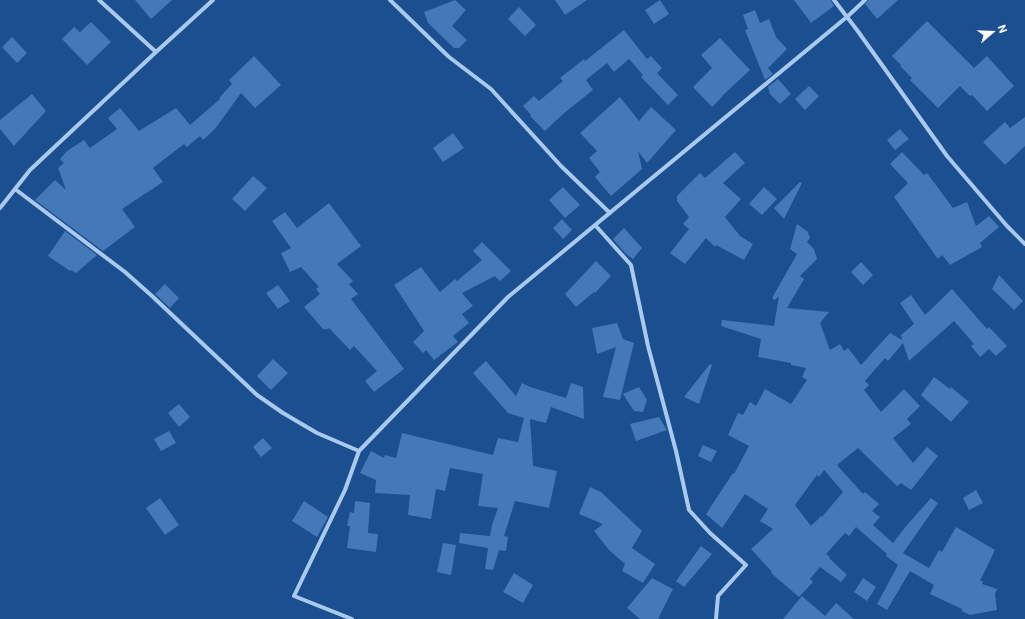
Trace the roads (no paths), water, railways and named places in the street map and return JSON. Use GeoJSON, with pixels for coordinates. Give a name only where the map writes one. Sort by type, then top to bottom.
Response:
{"type":"FeatureCollection","features":[{"type":"Feature","properties":{"kind":"street"},"geometry":{"type":"LineString","coordinates":[[99,0],[156,52]]}},
{"type":"Feature","properties":{"kind":"street"},"geometry":{"type":"LineString","coordinates":[[0,208],[30,170],[213,0]]}},
{"type":"Feature","properties":{"kind":"street"},"geometry":{"type":"LineString","coordinates":[[390,0],[449,57],[491,88],[561,166],[610,213]]}},
{"type":"Feature","properties":{"kind":"street"},"geometry":{"type":"LineString","coordinates":[[834,0],[848,16],[947,156],[1002,220],[1025,244]]}},
{"type":"Feature","properties":{"kind":"street"},"geometry":{"type":"LineString","coordinates":[[352,619],[294,596],[345,490],[359,451],[508,297],[848,16],[865,0]]}},
{"type":"Feature","properties":{"kind":"street"},"geometry":{"type":"LineString","coordinates":[[16,189],[125,272],[257,394],[283,413],[317,433],[359,451]]}},
{"type":"Feature","properties":{"kind":"street"},"geometry":{"type":"LineString","coordinates":[[595,225],[631,265],[648,346],[676,450],[689,510],[710,533],[746,565],[718,596],[716,619]]}}]}
